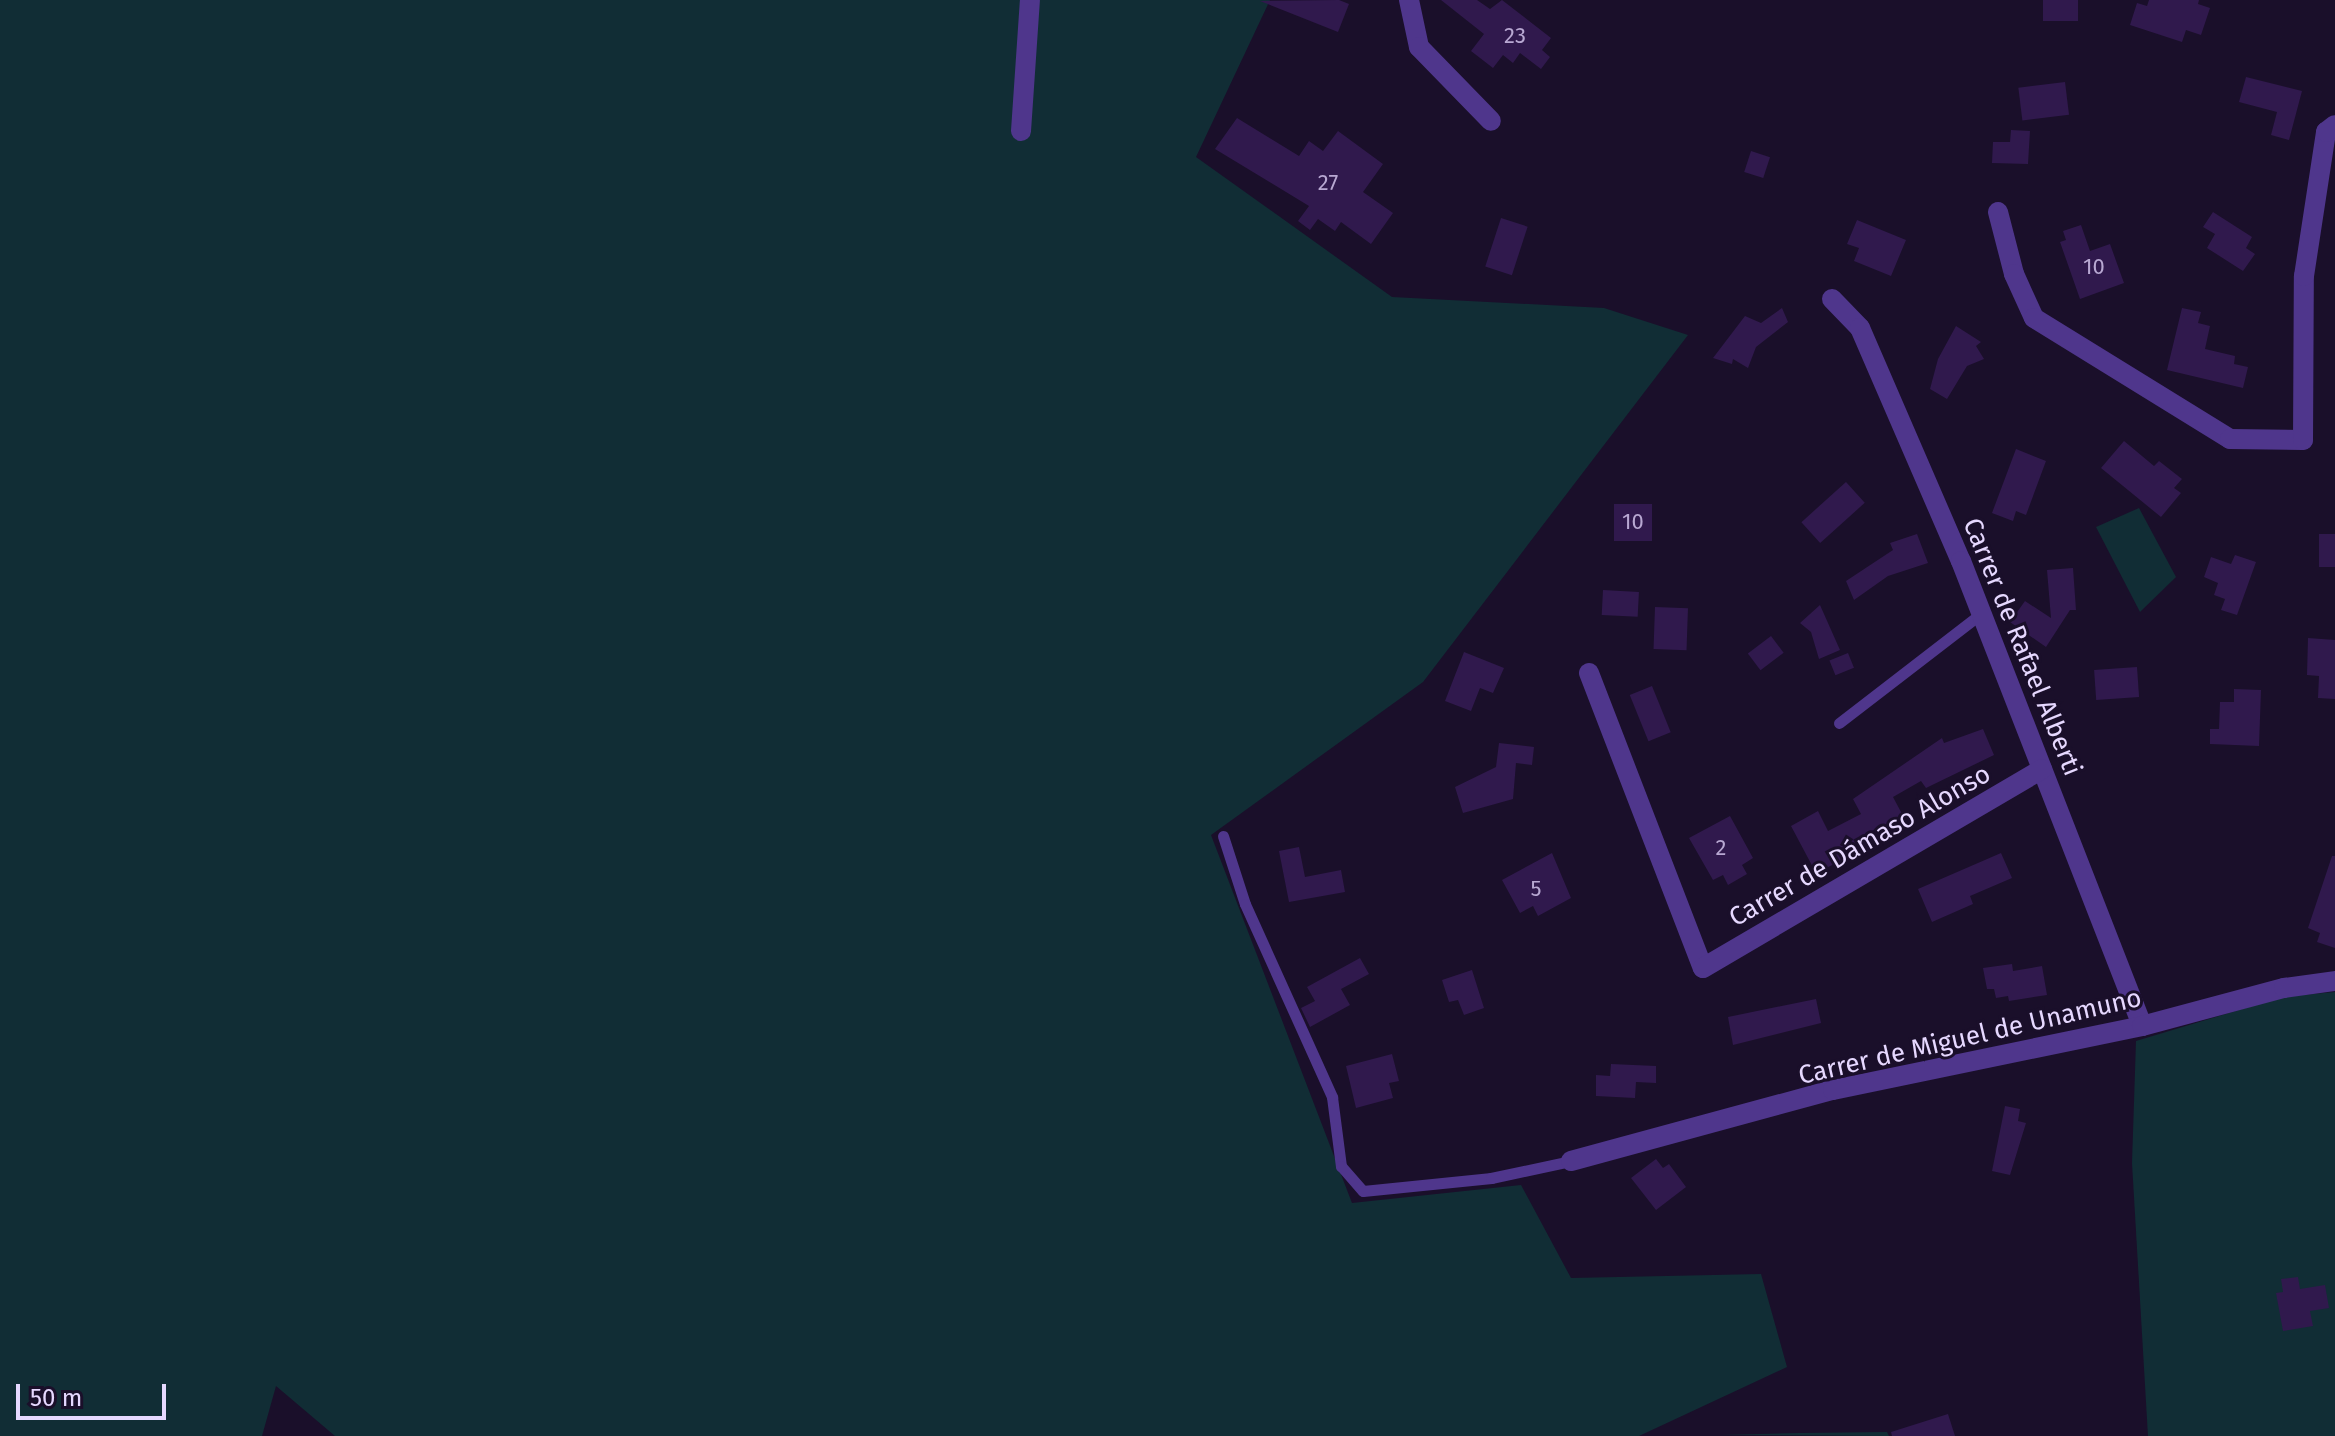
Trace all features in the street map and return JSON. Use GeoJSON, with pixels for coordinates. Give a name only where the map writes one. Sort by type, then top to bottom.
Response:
{"type":"FeatureCollection","features":[{"type":"Feature","properties":{"kind":"street"},"geometry":{"type":"LineString","coordinates":[[1021,131],[1030,0]]}},
{"type":"Feature","properties":{"kind":"street"},"geometry":{"type":"LineString","coordinates":[[1409,0],[1419,47],[1491,121]]}},
{"type":"Feature","properties":{"kind":"street"},"geometry":{"type":"LineString","coordinates":[[1998,212],[2014,274],[2034,318],[2230,439],[2303,440],[2304,276],[2326,132],[2335,125]]}},
{"type":"Feature","properties":{"kind":"street","name":"Carrer de Rafael Alberti"},"geometry":{"type":"LineString","coordinates":[[1832,299],[1860,328],[1982,613],[2142,1026]]}},
{"type":"Feature","properties":{"kind":"street","name":"Carrer de Dámaso Alonso"},"geometry":{"type":"LineString","coordinates":[[1589,673],[1703,968],[2042,769]]}},
{"type":"Feature","properties":{"kind":"street","name":"Carrer de Miguel de Unamuno"},"geometry":{"type":"LineString","coordinates":[[1571,1161],[1833,1090],[2142,1026],[2284,988],[2335,981]]}},
{"type":"Feature","properties":{"kind":"lane"},"geometry":{"type":"LineString","coordinates":[[1839,723],[1982,613]]}},
{"type":"Feature","properties":{"kind":"lane"},"geometry":{"type":"LineString","coordinates":[[1223,836],[1245,904],[1332,1097],[1341,1166],[1363,1191],[1491,1178],[1571,1161]]}},
{"type":"Feature","properties":{"kind":"shaded area"},"geometry":{"type":"Polygon","coordinates":[[[0,0],[1270,0],[1196,157],[1392,297],[1604,308],[1688,335],[1423,682],[1211,835],[1352,1203],[1521,1185],[1571,1278],[1761,1274],[1787,1367],[1639,1436],[335,1436],[276,1386],[262,1436],[0,1436],[0,0]]]}},
{"type":"Feature","properties":{"kind":"shaded area"},"geometry":{"type":"Polygon","coordinates":[[[2139,508],[2176,577],[2140,612],[2096,527],[2139,508]]]}},
{"type":"Feature","properties":{"kind":"shaded area"},"geometry":{"type":"Polygon","coordinates":[[[2335,992],[2335,1436],[2148,1436],[2132,1163],[2136,1041],[2282,997],[2335,992]]]}},
{"type":"Feature","properties":{"kind":"shaded area"},"geometry":{"type":"Polygon","coordinates":[[[1887,1432],[1889,1436],[1720,1435],[1800,1433],[1887,1432]]]}},
{"type":"Feature","properties":{"kind":"building"},"geometry":{"type":"Polygon","coordinates":[[[1339,0],[1349,4],[1338,32],[1260,1],[1339,0]]]}},
{"type":"Feature","properties":{"kind":"building"},"geometry":{"type":"Polygon","coordinates":[[[1441,0],[1477,0],[1490,9],[1502,0],[1551,38],[1542,50],[1550,57],[1541,69],[1520,53],[1513,63],[1503,55],[1493,68],[1471,51],[1484,34],[1441,0]]]}},
{"type":"Feature","properties":{"kind":"building"},"geometry":{"type":"Polygon","coordinates":[[[2043,0],[2078,0],[2078,21],[2043,21],[2043,0]]]}},
{"type":"Feature","properties":{"kind":"building"},"geometry":{"type":"Polygon","coordinates":[[[2149,0],[2199,0],[2198,4],[2210,8],[2201,35],[2186,30],[2182,42],[2130,25],[2137,3],[2147,6],[2149,0]]]}},
{"type":"Feature","properties":{"kind":"building"},"geometry":{"type":"Polygon","coordinates":[[[2246,77],[2302,91],[2289,140],[2271,135],[2277,112],[2239,102],[2246,77]]]}},
{"type":"Feature","properties":{"kind":"building"},"geometry":{"type":"Polygon","coordinates":[[[2065,82],[2069,115],[2022,120],[2018,88],[2065,82]]]}},
{"type":"Feature","properties":{"kind":"building"},"geometry":{"type":"Polygon","coordinates":[[[1237,118],[1299,156],[1309,141],[1323,151],[1338,131],[1383,164],[1363,192],[1393,213],[1371,244],[1341,222],[1335,231],[1318,219],[1310,230],[1298,221],[1309,206],[1215,149],[1237,118]]]}},
{"type":"Feature","properties":{"kind":"building"},"geometry":{"type":"Polygon","coordinates":[[[2011,130],[2030,131],[2028,164],[1992,163],[1993,142],[2010,142],[2011,130]]]}},
{"type":"Feature","properties":{"kind":"building"},"geometry":{"type":"Polygon","coordinates":[[[1751,151],[1770,157],[1763,178],[1744,172],[1751,151]]]}},
{"type":"Feature","properties":{"kind":"building"},"geometry":{"type":"Polygon","coordinates":[[[2213,212],[2252,237],[2246,248],[2255,254],[2243,271],[2207,248],[2215,234],[2203,227],[2213,212]]]}},
{"type":"Feature","properties":{"kind":"building"},"geometry":{"type":"Polygon","coordinates":[[[1501,218],[1528,227],[1512,275],[1485,267],[1501,218]]]}},
{"type":"Feature","properties":{"kind":"building"},"geometry":{"type":"Polygon","coordinates":[[[1857,220],[1906,240],[1891,276],[1854,261],[1859,248],[1847,244],[1857,220]]]}},
{"type":"Feature","properties":{"kind":"building"},"geometry":{"type":"Polygon","coordinates":[[[2081,225],[2090,251],[2110,244],[2124,283],[2080,299],[2060,242],[2066,240],[2063,231],[2081,225]]]}},
{"type":"Feature","properties":{"kind":"building"},"geometry":{"type":"Polygon","coordinates":[[[1782,308],[1788,322],[1756,347],[1748,368],[1733,359],[1732,364],[1713,358],[1745,316],[1761,323],[1782,308]]]}},
{"type":"Feature","properties":{"kind":"building"},"geometry":{"type":"Polygon","coordinates":[[[2182,308],[2201,312],[2198,323],[2210,326],[2205,349],[2235,356],[2234,364],[2248,367],[2243,388],[2167,370],[2182,308]]]}},
{"type":"Feature","properties":{"kind":"building"},"geometry":{"type":"Polygon","coordinates":[[[1956,326],[1981,342],[1976,346],[1984,359],[1967,366],[1947,399],[1930,389],[1938,359],[1956,326]]]}},
{"type":"Feature","properties":{"kind":"building"},"geometry":{"type":"Polygon","coordinates":[[[2124,441],[2154,466],[2159,461],[2182,479],[2174,488],[2181,493],[2161,517],[2101,468],[2124,441]]]}},
{"type":"Feature","properties":{"kind":"building"},"geometry":{"type":"Polygon","coordinates":[[[2016,449],[2046,461],[2026,515],[2016,511],[2013,521],[1992,513],[2016,449]]]}},
{"type":"Feature","properties":{"kind":"building"},"geometry":{"type":"Polygon","coordinates":[[[1846,482],[1865,503],[1820,543],[1801,522],[1846,482]]]}},
{"type":"Feature","properties":{"kind":"building"},"geometry":{"type":"Polygon","coordinates":[[[1614,504],[1652,504],[1652,541],[1614,541],[1614,504]]]}},
{"type":"Feature","properties":{"kind":"building"},"geometry":{"type":"Polygon","coordinates":[[[1917,534],[1928,563],[1888,576],[1854,600],[1846,581],[1893,550],[1890,543],[1917,534]]]}},
{"type":"Feature","properties":{"kind":"building"},"geometry":{"type":"Polygon","coordinates":[[[2319,534],[2335,534],[2335,567],[2319,567],[2319,534]]]}},
{"type":"Feature","properties":{"kind":"building"},"geometry":{"type":"Polygon","coordinates":[[[2235,555],[2256,562],[2237,615],[2221,610],[2225,599],[2214,595],[2218,583],[2204,577],[2211,557],[2231,564],[2235,555]]]}},
{"type":"Feature","properties":{"kind":"building"},"geometry":{"type":"Polygon","coordinates":[[[2073,568],[2076,610],[2070,610],[2046,647],[2010,622],[2025,601],[2051,618],[2047,570],[2073,568]]]}},
{"type":"Feature","properties":{"kind":"building"},"geometry":{"type":"Polygon","coordinates":[[[1603,590],[1639,592],[1638,617],[1602,615],[1603,590]]]}},
{"type":"Feature","properties":{"kind":"building"},"geometry":{"type":"Polygon","coordinates":[[[1820,605],[1840,650],[1819,659],[1811,632],[1800,623],[1820,605]]]}},
{"type":"Feature","properties":{"kind":"building"},"geometry":{"type":"Polygon","coordinates":[[[1655,607],[1688,608],[1687,650],[1654,649],[1655,607]]]}},
{"type":"Feature","properties":{"kind":"building"},"geometry":{"type":"Polygon","coordinates":[[[1771,636],[1784,653],[1760,670],[1748,653],[1771,636]]]}},
{"type":"Feature","properties":{"kind":"building"},"geometry":{"type":"Polygon","coordinates":[[[2308,638],[2335,640],[2335,699],[2318,698],[2319,676],[2307,675],[2308,638]]]}},
{"type":"Feature","properties":{"kind":"building"},"geometry":{"type":"Polygon","coordinates":[[[1464,652],[1504,668],[1493,693],[1480,688],[1471,711],[1445,701],[1464,652]]]}},
{"type":"Feature","properties":{"kind":"building"},"geometry":{"type":"Polygon","coordinates":[[[1848,653],[1854,668],[1835,675],[1829,660],[1848,653]]]}},
{"type":"Feature","properties":{"kind":"building"},"geometry":{"type":"Polygon","coordinates":[[[2137,667],[2139,697],[2096,700],[2094,670],[2137,667]]]}},
{"type":"Feature","properties":{"kind":"building"},"geometry":{"type":"Polygon","coordinates":[[[1652,686],[1671,732],[1648,741],[1630,695],[1652,686]]]}},
{"type":"Feature","properties":{"kind":"building"},"geometry":{"type":"Polygon","coordinates":[[[2234,689],[2261,690],[2259,746],[2210,744],[2210,729],[2219,729],[2220,702],[2234,702],[2234,689]]]}},
{"type":"Feature","properties":{"kind":"building"},"geometry":{"type":"Polygon","coordinates":[[[1983,729],[1994,755],[1926,788],[1921,781],[1893,797],[1909,827],[1816,873],[1791,826],[1818,811],[1828,831],[1861,814],[1853,799],[1942,738],[1944,743],[1983,729]]]}},
{"type":"Feature","properties":{"kind":"building"},"geometry":{"type":"Polygon","coordinates":[[[1499,743],[1534,747],[1532,765],[1516,763],[1513,799],[1463,813],[1455,787],[1496,767],[1499,743]]]}},
{"type":"Feature","properties":{"kind":"building"},"geometry":{"type":"Polygon","coordinates":[[[1730,816],[1753,858],[1742,865],[1747,874],[1728,885],[1723,875],[1713,880],[1689,838],[1730,816]]]}},
{"type":"Feature","properties":{"kind":"building"},"geometry":{"type":"Polygon","coordinates":[[[1299,847],[1305,877],[1341,870],[1345,892],[1289,902],[1279,851],[1299,847]]]}},
{"type":"Feature","properties":{"kind":"building"},"geometry":{"type":"Polygon","coordinates":[[[1552,853],[1571,898],[1538,916],[1533,906],[1520,913],[1502,880],[1552,853]]]}},
{"type":"Feature","properties":{"kind":"building"},"geometry":{"type":"Polygon","coordinates":[[[2001,853],[2012,878],[1970,896],[1973,904],[1932,922],[1918,889],[2001,853]]]}},
{"type":"Feature","properties":{"kind":"building"},"geometry":{"type":"Polygon","coordinates":[[[2332,856],[2335,856],[2335,948],[2317,942],[2320,933],[2308,928],[2332,856]]]}},
{"type":"Feature","properties":{"kind":"building"},"geometry":{"type":"Polygon","coordinates":[[[1360,958],[1369,974],[1341,989],[1350,1005],[1310,1027],[1301,1008],[1315,1001],[1307,987],[1360,958]]]}},
{"type":"Feature","properties":{"kind":"building"},"geometry":{"type":"Polygon","coordinates":[[[2012,964],[2013,971],[2042,966],[2047,995],[2009,1001],[2008,996],[1996,998],[1994,989],[1987,989],[1983,968],[2012,964]]]}},
{"type":"Feature","properties":{"kind":"building"},"geometry":{"type":"Polygon","coordinates":[[[1472,970],[1484,1008],[1464,1015],[1458,1000],[1449,1002],[1442,980],[1472,970]]]}},
{"type":"Feature","properties":{"kind":"building"},"geometry":{"type":"Polygon","coordinates":[[[1816,999],[1821,1023],[1733,1045],[1728,1017],[1816,999]]]}},
{"type":"Feature","properties":{"kind":"building"},"geometry":{"type":"Polygon","coordinates":[[[1392,1054],[1399,1081],[1389,1083],[1393,1098],[1356,1108],[1346,1066],[1392,1054]]]}},
{"type":"Feature","properties":{"kind":"building"},"geometry":{"type":"Polygon","coordinates":[[[1611,1064],[1656,1066],[1656,1083],[1636,1082],[1635,1098],[1596,1096],[1596,1075],[1610,1076],[1611,1064]]]}},
{"type":"Feature","properties":{"kind":"building"},"geometry":{"type":"Polygon","coordinates":[[[2005,1106],[2020,1109],[2018,1121],[2026,1123],[2010,1175],[1992,1171],[2005,1106]]]}},
{"type":"Feature","properties":{"kind":"building"},"geometry":{"type":"Polygon","coordinates":[[[1656,1159],[1663,1168],[1669,1164],[1686,1187],[1656,1210],[1631,1178],[1656,1159]]]}},
{"type":"Feature","properties":{"kind":"building"},"geometry":{"type":"Polygon","coordinates":[[[2298,1277],[2300,1289],[2325,1285],[2329,1308],[2310,1311],[2313,1326],[2283,1331],[2276,1293],[2283,1292],[2281,1279],[2298,1277]]]}},
{"type":"Feature","properties":{"kind":"building"},"geometry":{"type":"Polygon","coordinates":[[[1948,1414],[1955,1436],[1892,1436],[1891,1432],[1948,1414]]]}}]}
